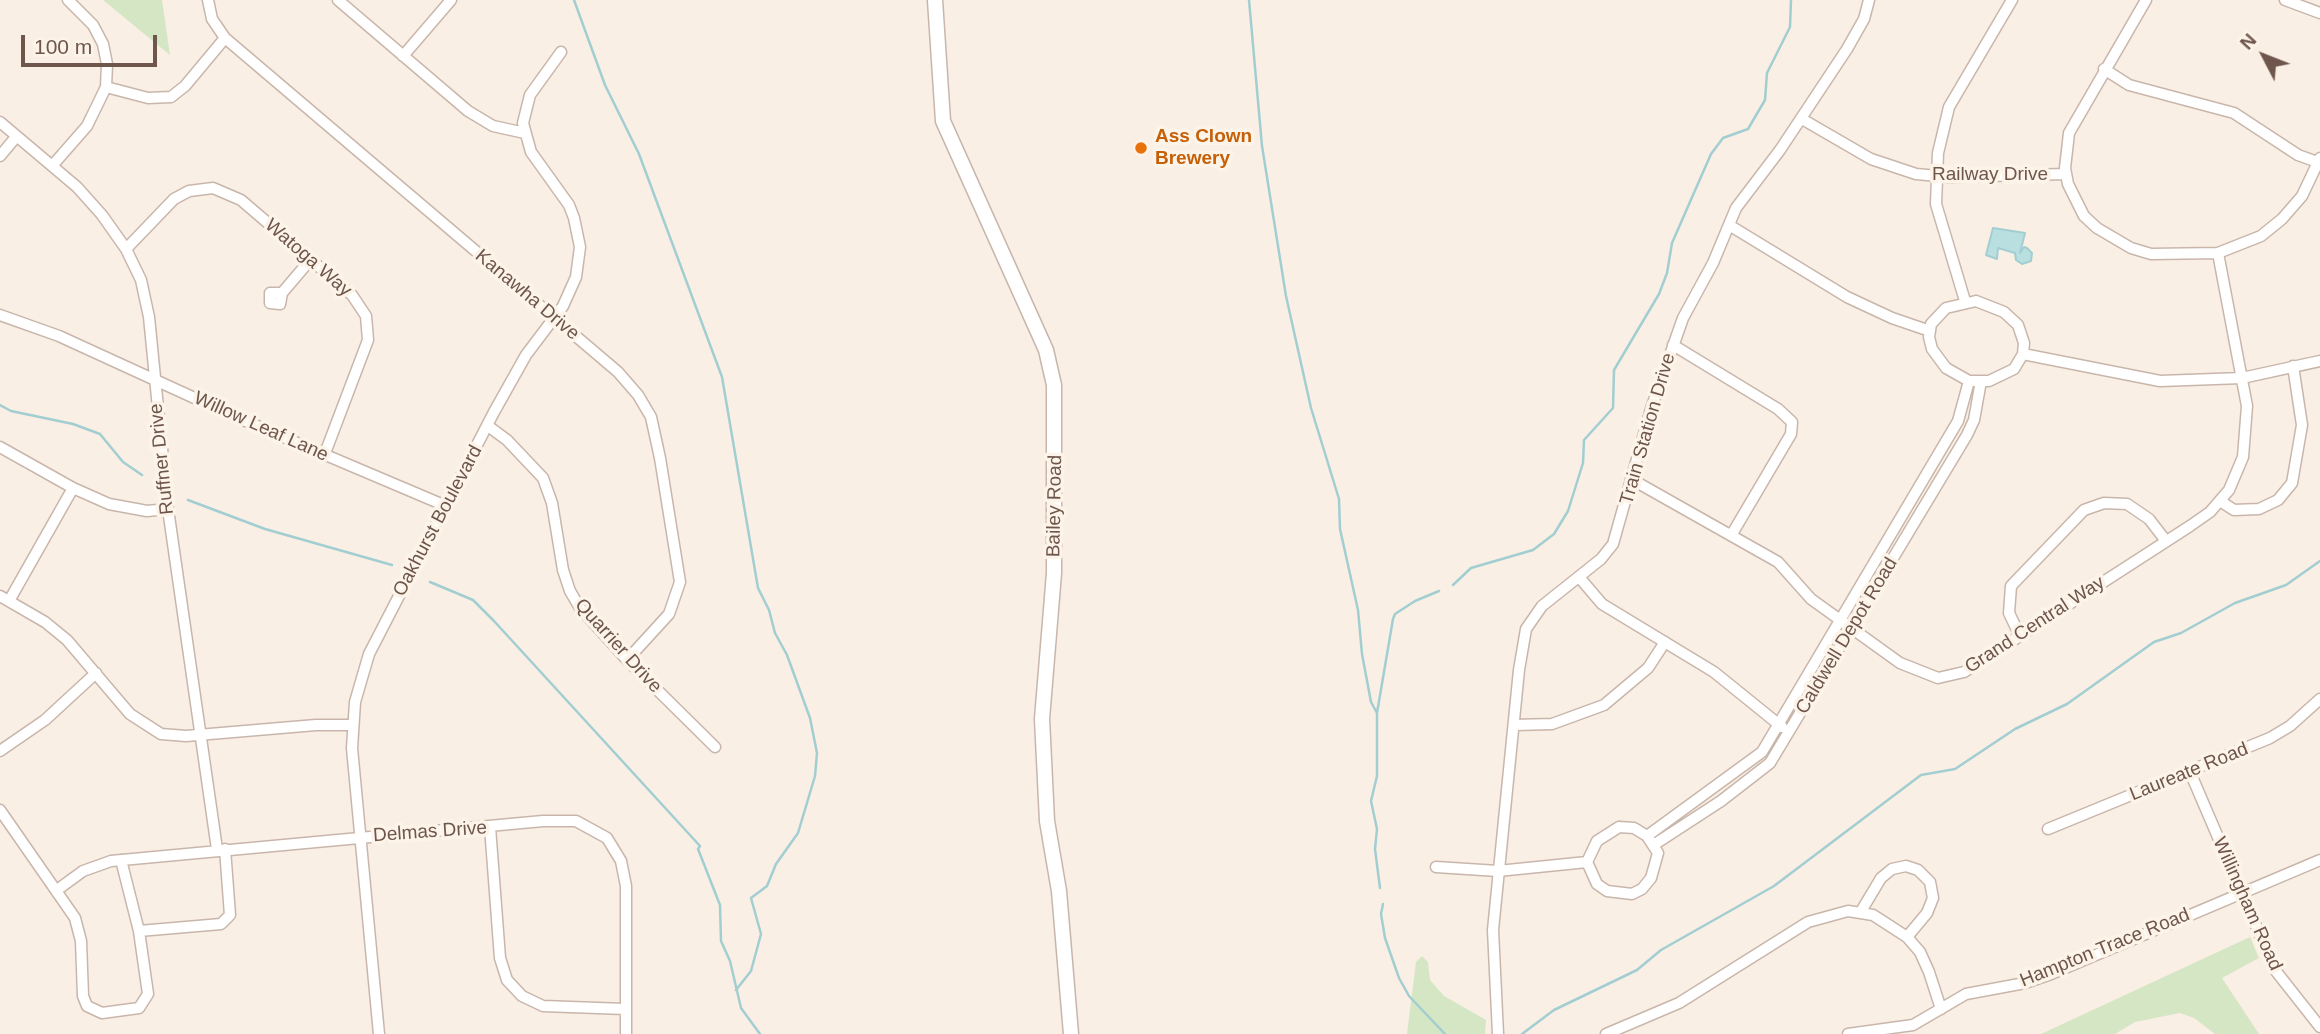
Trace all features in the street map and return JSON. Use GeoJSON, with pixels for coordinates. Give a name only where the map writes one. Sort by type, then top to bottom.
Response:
{"type":"FeatureCollection","features":[{"type":"Feature","properties":{"kind":"street"},"geometry":{"type":"LineString","coordinates":[[52,166],[92,119],[106,87],[107,64],[103,44],[93,25],[68,0]]}},
{"type":"Feature","properties":{"kind":"street","name":"Kanawha Drive"},"geometry":{"type":"LineString","coordinates":[[208,0],[212,19],[225,38],[618,372],[638,395],[651,417],[680,582],[669,614],[627,660]]}},
{"type":"Feature","properties":{"kind":"street"},"geometry":{"type":"LineString","coordinates":[[338,0],[485,123],[525,133],[523,123],[530,95],[561,52]]}},
{"type":"Feature","properties":{"kind":"street"},"geometry":{"type":"LineString","coordinates":[[402,56],[452,0]]}},
{"type":"Feature","properties":{"kind":"street","name":"Bailey Road"},"geometry":{"type":"LineString","coordinates":[[935,0],[943,121],[1046,350],[1054,385],[1055,552],[1042,740],[1047,821],[1059,888],[1071,1034]]}},
{"type":"Feature","properties":{"kind":"street","name":"Train Station Drive"},"geometry":{"type":"LineString","coordinates":[[1498,871],[1526,629],[1542,606],[1579,577],[1613,544],[1683,318],[1748,189],[1801,119],[1853,39],[1869,0]]}},
{"type":"Feature","properties":{"kind":"street"},"geometry":{"type":"LineString","coordinates":[[1965,301],[1939,218],[1936,176],[1942,129],[1949,107],[2012,0]]}},
{"type":"Feature","properties":{"kind":"street"},"geometry":{"type":"LineString","coordinates":[[2104,69],[2129,85],[2234,113],[2298,155],[2320,161],[2302,196],[2282,219],[2261,236],[2218,253],[2151,254],[2123,244],[2084,216],[2066,174],[2069,133],[2104,69],[2146,0]]}},
{"type":"Feature","properties":{"kind":"street"},"geometry":{"type":"LineString","coordinates":[[2285,0],[2320,13]]}},
{"type":"Feature","properties":{"kind":"street"},"geometry":{"type":"LineString","coordinates":[[106,87],[156,99],[171,97],[185,86],[225,38]]}},
{"type":"Feature","properties":{"kind":"street","name":"Railway Drive"},"geometry":{"type":"LineString","coordinates":[[1801,119],[1871,159],[1906,171],[1936,176],[2066,174]]}},
{"type":"Feature","properties":{"kind":"street","name":"Ruffner Drive"},"geometry":{"type":"LineString","coordinates":[[0,122],[52,166],[102,215],[126,249],[141,280],[146,304],[167,509],[230,915],[221,924],[139,931]]}},
{"type":"Feature","properties":{"kind":"street","name":"Oakhurst Boulevard"},"geometry":{"type":"LineString","coordinates":[[379,1034],[359,837],[353,725],[357,693],[369,654],[488,426],[526,355],[554,319],[576,277],[579,264],[578,232],[569,205],[531,152],[525,133]]}},
{"type":"Feature","properties":{"kind":"street"},"geometry":{"type":"LineString","coordinates":[[0,156],[16,137]]}},
{"type":"Feature","properties":{"kind":"street","name":"Watoga Way"},"geometry":{"type":"LineString","coordinates":[[126,249],[174,199],[205,187],[228,192],[241,200],[359,302],[369,332],[366,349],[324,456]]}},
{"type":"Feature","properties":{"kind":"street"},"geometry":{"type":"LineString","coordinates":[[1729,225],[1847,297],[1892,318],[1930,331]]}},
{"type":"Feature","properties":{"kind":"street","name":"Grand Central Way"},"geometry":{"type":"LineString","coordinates":[[1631,479],[1778,562],[1811,599],[1900,663],[1938,678],[1964,672],[2210,512],[2238,474],[2243,457],[2247,406],[2218,253]]}},
{"type":"Feature","properties":{"kind":"street"},"geometry":{"type":"LineString","coordinates":[[282,293],[311,259]]}},
{"type":"Feature","properties":{"kind":"street"},"geometry":{"type":"LineString","coordinates":[[1965,301],[1987,303],[2011,318],[2022,334],[2023,354],[2006,375],[1969,381],[1939,360],[1932,349],[1930,331],[1937,315],[1946,308],[1965,301]]}},
{"type":"Feature","properties":{"kind":"street","name":"Willow Leaf Lane"},"geometry":{"type":"LineString","coordinates":[[0,315],[59,336],[324,456],[446,506]]}},
{"type":"Feature","properties":{"kind":"street"},"geometry":{"type":"LineString","coordinates":[[1673,345],[1779,409],[1791,422],[1791,434],[1732,534]]}},
{"type":"Feature","properties":{"kind":"street"},"geometry":{"type":"LineString","coordinates":[[2023,354],[2160,381],[2242,378],[2320,361]]}},
{"type":"Feature","properties":{"kind":"street"},"geometry":{"type":"LineString","coordinates":[[2220,501],[2234,510],[2259,509],[2278,500],[2292,483],[2302,425],[2293,366]]}},
{"type":"Feature","properties":{"kind":"street","name":"Caldwell Depot Road"},"geometry":{"type":"LineString","coordinates":[[1651,840],[1762,752],[1958,421],[1969,381]]}},
{"type":"Feature","properties":{"kind":"street","name":"Caldwell Depot Road"},"geometry":{"type":"LineString","coordinates":[[1651,840],[1757,775],[1770,763],[1967,435],[1974,420],[1982,381]]}},
{"type":"Feature","properties":{"kind":"street","name":"Quarrier Drive"},"geometry":{"type":"LineString","coordinates":[[488,426],[507,440],[543,478],[552,503],[570,591],[590,622],[715,747]]}},
{"type":"Feature","properties":{"kind":"street"},"geometry":{"type":"LineString","coordinates":[[0,447],[73,488],[122,508],[167,509]]}},
{"type":"Feature","properties":{"kind":"street"},"geometry":{"type":"LineString","coordinates":[[73,488],[5,599],[62,636],[139,723],[172,736],[316,725],[353,725]]}},
{"type":"Feature","properties":{"kind":"street"},"geometry":{"type":"LineString","coordinates":[[2020,636],[2009,613],[2011,586],[2084,510],[2104,503],[2127,505],[2149,519],[2166,541]]}},
{"type":"Feature","properties":{"kind":"street"},"geometry":{"type":"LineString","coordinates":[[1579,577],[1602,604],[1714,672],[1789,733]]}},
{"type":"Feature","properties":{"kind":"street"},"geometry":{"type":"LineString","coordinates":[[1514,725],[1552,724],[1604,705],[1639,677],[1665,642]]}},
{"type":"Feature","properties":{"kind":"street"},"geometry":{"type":"LineString","coordinates":[[0,751],[45,720],[96,673]]}},
{"type":"Feature","properties":{"kind":"street","name":"Laureate Road"},"geometry":{"type":"LineString","coordinates":[[2048,829],[2270,738],[2290,726],[2320,699]]}},
{"type":"Feature","properties":{"kind":"street","name":"Willingham Road"},"geometry":{"type":"LineString","coordinates":[[2190,772],[2283,983],[2320,1027]]}},
{"type":"Feature","properties":{"kind":"street"},"geometry":{"type":"LineString","coordinates":[[0,810],[57,890],[79,929],[81,988],[87,1006],[93,1010],[132,1010],[145,1001],[146,979],[139,931],[121,860]]}},
{"type":"Feature","properties":{"kind":"street","name":"Delmas Drive"},"geometry":{"type":"LineString","coordinates":[[57,890],[95,865],[121,860],[359,837],[576,821],[596,830],[612,844],[621,861],[626,886],[626,1034]]}},
{"type":"Feature","properties":{"kind":"street"},"geometry":{"type":"LineString","coordinates":[[490,827],[500,958],[507,980],[522,996],[543,1006],[625,1009]]}},
{"type":"Feature","properties":{"kind":"street"},"geometry":{"type":"LineString","coordinates":[[1619,827],[1634,828],[1651,840],[1657,864],[1642,889],[1632,894],[1607,891],[1597,884],[1587,862],[1597,841],[1607,832],[1619,827]]}},
{"type":"Feature","properties":{"kind":"street","name":"Hampton Trace Road"},"geometry":{"type":"LineString","coordinates":[[1848,1034],[1913,1025],[1966,995],[1993,987],[2025,983],[2051,974],[2320,860]]}},
{"type":"Feature","properties":{"kind":"street"},"geometry":{"type":"LineString","coordinates":[[1436,867],[1498,871],[1587,862]]}},
{"type":"Feature","properties":{"kind":"street"},"geometry":{"type":"LineString","coordinates":[[1860,913],[1881,878],[1892,869],[1906,866],[1918,870],[1930,882],[1933,898],[1927,913],[1907,937]]}},
{"type":"Feature","properties":{"kind":"street"},"geometry":{"type":"LineString","coordinates":[[1498,871],[1493,930],[1498,1034]]}},
{"type":"Feature","properties":{"kind":"street"},"geometry":{"type":"LineString","coordinates":[[1606,1034],[1679,1003],[1808,922],[1829,914],[1872,915],[1907,937],[1924,962],[1941,1009]]}},
{"type":"Feature","properties":{"kind":"green space"},"geometry":{"type":"Polygon","coordinates":[[[103,0],[162,0],[170,55],[154,42],[103,0]]]}},
{"type":"Feature","properties":{"kind":"green space"},"geometry":{"type":"Polygon","coordinates":[[[2250,937],[2259,958],[2222,978],[2259,1034],[2215,1034],[2194,1018],[2180,1013],[2135,1022],[2115,1034],[2041,1034],[2250,937]]]}},
{"type":"Feature","properties":{"kind":"green space"},"geometry":{"type":"Polygon","coordinates":[[[1422,956],[1428,962],[1430,980],[1444,996],[1486,1020],[1485,1034],[1407,1034],[1416,962],[1422,956]]]}},
{"type":"Feature","properties":{"kind":"water"},"geometry":{"type":"Polygon","coordinates":[[[1993,228],[2025,233],[2020,253],[2024,247],[2027,248],[2032,253],[2031,261],[2022,264],[2016,260],[2015,253],[1998,248],[1997,259],[1986,255],[1993,228]]]}},
{"type":"Feature","properties":{"kind":"waterway"},"geometry":{"type":"LineString","coordinates":[[574,0],[605,85],[639,154],[722,377],[758,588],[810,718],[817,753],[815,776],[798,833],[776,864],[767,886],[751,898],[761,934],[751,971],[736,990]]}},
{"type":"Feature","properties":{"kind":"waterway"},"geometry":{"type":"LineString","coordinates":[[1249,0],[1262,146],[1286,296],[1311,408],[1339,499],[1340,529],[1358,610],[1362,654],[1371,702],[1377,713]]}},
{"type":"Feature","properties":{"kind":"waterway"},"geometry":{"type":"LineString","coordinates":[[1453,585],[1471,568],[1533,550],[1554,534],[1568,511],[1583,463],[1584,440],[1613,408],[1614,370],[1659,294],[1667,273],[1672,243],[1711,154],[1723,138],[1748,129],[1765,100],[1767,73],[1790,27],[1791,0]]}},
{"type":"Feature","properties":{"kind":"waterway"},"geometry":{"type":"LineString","coordinates":[[0,405],[11,411],[73,424],[100,434],[123,462],[142,475]]}},
{"type":"Feature","properties":{"kind":"waterway"},"geometry":{"type":"LineString","coordinates":[[188,500],[265,529],[392,565]]}},
{"type":"Feature","properties":{"kind":"waterway"},"geometry":{"type":"LineString","coordinates":[[1522,1034],[1554,1010],[1637,970],[1661,950],[1774,886],[1921,775],[1955,769],[2015,729],[2067,704],[2154,642],[2181,633],[2235,603],[2286,585],[2320,561]]}},
{"type":"Feature","properties":{"kind":"waterway"},"geometry":{"type":"LineString","coordinates":[[430,582],[473,600],[700,846],[698,849],[720,905],[721,941],[730,961],[741,1008],[760,1034]]}},
{"type":"Feature","properties":{"kind":"waterway"},"geometry":{"type":"LineString","coordinates":[[1380,888],[1375,849],[1377,829],[1371,801],[1377,776],[1377,713],[1393,619],[1395,614],[1415,601],[1439,591]]}},
{"type":"Feature","properties":{"kind":"waterway"},"geometry":{"type":"LineString","coordinates":[[1383,904],[1381,914],[1385,938],[1399,978],[1409,996],[1445,1034]]}},
{"type":"Feature","properties":{"kind":"place","name":"Ass Clown Brewery"},"geometry":{"type":"Point","coordinates":[1141,148]}}]}
